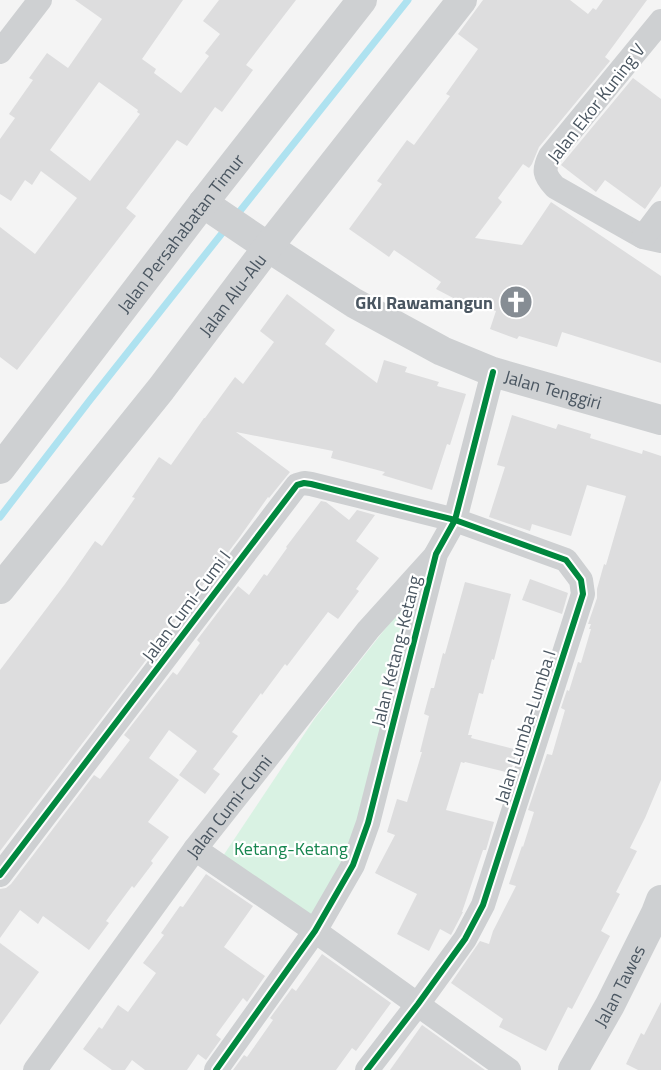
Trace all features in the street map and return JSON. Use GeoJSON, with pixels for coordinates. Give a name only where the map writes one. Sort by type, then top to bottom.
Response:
{"type":"FeatureCollection","features":[{"type":"Feature","properties":{"kind":"street"},"geometry":{"type":"LineString","coordinates":[[0,52],[40,0]]}},
{"type":"Feature","properties":{"kind":"street","name":"Jalan Persahabatan Timur"},"geometry":{"type":"LineString","coordinates":[[0,469],[210,207],[362,0]]}},
{"type":"Feature","properties":{"kind":"street","name":"Jalan Alu-Alu"},"geometry":{"type":"LineString","coordinates":[[0,589],[161,389],[259,241],[462,0]]}},
{"type":"Feature","properties":{"kind":"street","name":"Jalan Ekor Kuning V"},"geometry":{"type":"LineString","coordinates":[[652,239],[555,187],[547,179],[545,170],[550,156],[661,21]]}},
{"type":"Feature","properties":{"kind":"street","name":"Jalan Tenggiri"},"geometry":{"type":"LineString","coordinates":[[210,207],[354,303],[442,351],[493,372],[661,420]]}},
{"type":"Feature","properties":{"kind":"street"},"geometry":{"type":"LineString","coordinates":[[652,239],[661,213]]}},
{"type":"Feature","properties":{"kind":"street","name":"Jalan Ketang-Ketang"},"geometry":{"type":"LineString","coordinates":[[216,1070],[315,931],[353,865],[368,823],[436,554],[455,520],[493,372]]}},
{"type":"Feature","properties":{"kind":"street","name":"Jalan Cumi-Cumi I"},"geometry":{"type":"LineString","coordinates":[[0,875],[297,485],[311,484],[455,520]]}},
{"type":"Feature","properties":{"kind":"street","name":"Jalan Lumba-Lumba I"},"geometry":{"type":"LineString","coordinates":[[367,1070],[465,939],[483,905],[584,594],[581,580],[566,560],[455,520]]}},
{"type":"Feature","properties":{"kind":"street","name":"Jalan Cumi-Cumi"},"geometry":{"type":"LineString","coordinates":[[35,1070],[195,849],[368,630],[436,554]]}},
{"type":"Feature","properties":{"kind":"street"},"geometry":{"type":"LineString","coordinates":[[195,849],[315,931],[509,1070]]}},
{"type":"Feature","properties":{"kind":"street","name":"Jalan Tawes"},"geometry":{"type":"LineString","coordinates":[[573,1070],[610,1005],[661,900]]}},
{"type":"Feature","properties":{"kind":"green space","name":"Ketang-Ketang"},"geometry":{"type":"Polygon","coordinates":[[[426,577],[362,821],[311,926],[219,862],[315,718],[426,577]]]}},
{"type":"Feature","properties":{"kind":"building"},"geometry":{"type":"Polygon","coordinates":[[[75,0],[183,0],[142,59],[156,69],[154,73],[181,93],[209,56],[205,53],[220,34],[203,21],[219,0],[296,0],[246,65],[253,70],[222,112],[215,107],[187,146],[177,140],[126,208],[136,216],[17,370],[0,357],[0,227],[35,254],[77,198],[41,171],[32,185],[25,180],[11,201],[0,194],[0,139],[15,118],[9,114],[33,80],[29,78],[47,53],[68,68],[102,19],[75,0]],[[99,82],[50,150],[90,181],[140,114],[138,110],[99,82]]]}},
{"type":"Feature","properties":{"kind":"building"},"geometry":{"type":"Polygon","coordinates":[[[483,0],[570,0],[588,14],[593,8],[596,10],[603,0],[647,0],[605,57],[610,61],[539,147],[529,168],[523,164],[498,198],[502,202],[475,238],[522,245],[551,202],[661,276],[661,363],[562,332],[557,347],[519,336],[517,339],[490,329],[496,311],[459,301],[436,289],[441,282],[394,250],[389,257],[349,229],[382,184],[377,181],[407,140],[414,145],[450,96],[446,94],[478,49],[458,34],[483,0]]]}},
{"type":"Feature","properties":{"kind":"building"},"geometry":{"type":"Polygon","coordinates":[[[633,78],[661,99],[661,186],[645,209],[605,180],[596,192],[561,165],[633,78]]]}},
{"type":"Feature","properties":{"kind":"building"},"geometry":{"type":"Polygon","coordinates":[[[287,294],[335,330],[325,344],[377,383],[384,360],[407,367],[405,372],[439,382],[437,386],[466,394],[450,445],[447,444],[432,490],[382,475],[385,472],[331,458],[333,451],[236,432],[290,472],[268,497],[0,851],[0,670],[95,541],[102,546],[135,498],[132,497],[159,457],[171,465],[235,377],[243,384],[274,342],[260,331],[287,294]]]}},
{"type":"Feature","properties":{"kind":"building"},"geometry":{"type":"Polygon","coordinates":[[[512,415],[556,429],[558,424],[591,434],[590,438],[642,454],[643,450],[661,456],[661,780],[630,848],[637,851],[616,892],[620,894],[601,931],[610,936],[572,1009],[568,1007],[546,1051],[499,1027],[503,1019],[451,983],[480,941],[489,944],[493,931],[516,886],[509,884],[534,812],[528,810],[547,754],[552,755],[565,710],[561,708],[567,690],[569,691],[578,662],[581,663],[591,629],[589,629],[591,624],[588,624],[597,598],[597,589],[626,496],[587,485],[571,536],[532,524],[530,531],[489,517],[505,467],[497,465],[512,415]]]}},
{"type":"Feature","properties":{"kind":"building"},"geometry":{"type":"Polygon","coordinates":[[[321,501],[326,502],[349,520],[357,510],[375,515],[356,541],[379,558],[356,589],[359,591],[338,619],[328,612],[287,666],[285,664],[262,695],[261,693],[232,732],[238,736],[213,769],[220,774],[205,794],[179,775],[197,751],[169,730],[149,758],[179,780],[148,822],[169,837],[151,861],[153,863],[134,888],[132,886],[106,921],[109,923],[89,950],[43,916],[38,924],[20,910],[0,938],[0,889],[11,884],[94,775],[100,779],[130,740],[124,735],[173,672],[177,675],[200,643],[197,640],[238,586],[249,595],[264,574],[267,576],[321,501]]]}},
{"type":"Feature","properties":{"kind":"building"},"geometry":{"type":"Polygon","coordinates":[[[530,579],[568,593],[562,614],[522,600],[530,579]]]}},
{"type":"Feature","properties":{"kind":"building"},"geometry":{"type":"Polygon","coordinates":[[[465,582],[511,594],[494,660],[492,659],[483,694],[479,693],[468,735],[472,735],[471,738],[518,750],[510,773],[461,762],[446,810],[494,822],[463,912],[451,935],[440,929],[429,951],[397,934],[417,894],[375,873],[395,835],[387,832],[397,799],[407,802],[422,752],[420,752],[429,716],[424,714],[431,688],[434,688],[443,653],[445,654],[465,582]]]}},
{"type":"Feature","properties":{"kind":"building"},"geometry":{"type":"Polygon","coordinates":[[[206,874],[253,906],[224,947],[265,976],[247,1002],[243,998],[216,1035],[221,1039],[206,1060],[198,1054],[187,1070],[145,1070],[132,1060],[125,1070],[112,1070],[83,1049],[99,1027],[102,1029],[118,1005],[128,1012],[156,973],[143,963],[164,935],[161,933],[180,906],[183,907],[206,874]]]}},
{"type":"Feature","properties":{"kind":"building"},"geometry":{"type":"Polygon","coordinates":[[[0,943],[39,972],[0,1025],[0,943]]]}},
{"type":"Feature","properties":{"kind":"building"},"geometry":{"type":"Polygon","coordinates":[[[322,954],[391,1003],[356,1051],[352,1048],[336,1070],[233,1070],[244,1055],[247,1057],[273,1020],[270,1018],[292,988],[296,991],[322,954]]]}},
{"type":"Feature","properties":{"kind":"building"},"geometry":{"type":"Polygon","coordinates":[[[661,1002],[661,1070],[638,1070],[626,1064],[641,1033],[644,1035],[661,1002]]]}},
{"type":"Feature","properties":{"kind":"building"},"geometry":{"type":"Polygon","coordinates":[[[422,1025],[485,1070],[390,1070],[422,1025]]]}},
{"type":"Feature","properties":{"kind":"waterway"},"geometry":{"type":"LineString","coordinates":[[236,216],[408,0]]}},
{"type":"Feature","properties":{"kind":"waterway"},"geometry":{"type":"LineString","coordinates":[[0,517],[227,227]]}},
{"type":"Feature","properties":{"kind":"cycle path"},"geometry":{"type":"LineString","coordinates":[[216,1070],[315,931],[353,865],[368,823],[436,554],[455,520],[493,372]]}},
{"type":"Feature","properties":{"kind":"cycle path"},"geometry":{"type":"LineString","coordinates":[[0,875],[297,485],[311,484],[455,520],[566,560],[581,580],[583,594],[483,905],[465,939],[367,1070]]}},
{"type":"Feature","properties":{"kind":"place","name":"GKI Rawamangun"},"geometry":{"type":"Point","coordinates":[516,302]}}]}
